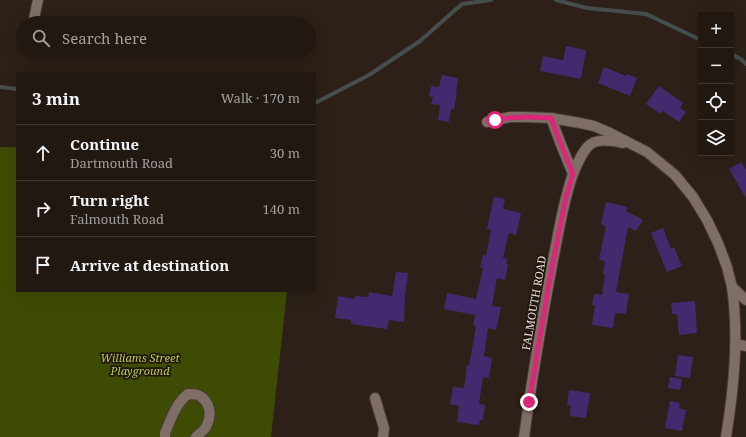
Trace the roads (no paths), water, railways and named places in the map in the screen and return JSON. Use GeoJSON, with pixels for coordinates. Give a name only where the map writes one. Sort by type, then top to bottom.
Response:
{"type":"FeatureCollection","features":[{"type":"Feature","properties":{"kind":"street"},"geometry":{"type":"LineString","coordinates":[[35,16],[38,0]]}},
{"type":"Feature","properties":{"kind":"street"},"geometry":{"type":"LineString","coordinates":[[487,122],[510,117],[524,116],[551,118],[594,126],[647,152],[669,170],[693,197],[707,220],[718,243],[727,267],[734,299],[736,344],[734,380],[726,437]]}},
{"type":"Feature","properties":{"kind":"street"},"geometry":{"type":"LineString","coordinates":[[551,118],[573,174]]}},
{"type":"Feature","properties":{"kind":"street","name":"FALMOUTH ROAD"},"geometry":{"type":"LineString","coordinates":[[524,437],[533,372],[549,283],[566,197],[573,174],[582,156],[591,144],[602,141],[613,141],[636,147]]}},
{"type":"Feature","properties":{"kind":"street"},"geometry":{"type":"LineString","coordinates":[[732,287],[746,300]]}},
{"type":"Feature","properties":{"kind":"street"},"geometry":{"type":"LineString","coordinates":[[736,344],[746,346]]}},
{"type":"Feature","properties":{"kind":"street"},"geometry":{"type":"LineString","coordinates":[[165,437],[165,433],[178,406],[183,398],[188,394],[197,395],[203,399],[208,404],[210,413],[206,427],[196,437]]}},
{"type":"Feature","properties":{"kind":"street"},"geometry":{"type":"LineString","coordinates":[[375,398],[384,428],[383,437]]}},
{"type":"Feature","properties":{"kind":"waterway"},"geometry":{"type":"LineString","coordinates":[[316,102],[369,75],[420,41],[462,4],[491,0]]}},
{"type":"Feature","properties":{"kind":"waterway"},"geometry":{"type":"LineString","coordinates":[[556,0],[587,8],[646,14],[698,39]]}},
{"type":"Feature","properties":{"kind":"waterway"},"geometry":{"type":"LineString","coordinates":[[734,56],[746,64]]}},
{"type":"Feature","properties":{"kind":"waterway"},"geometry":{"type":"LineString","coordinates":[[0,87],[16,89]]}},
{"type":"Feature","properties":{"kind":"park label","name":"Williams Street Playground"},"geometry":{"type":"Point","coordinates":[140,364]}}]}
